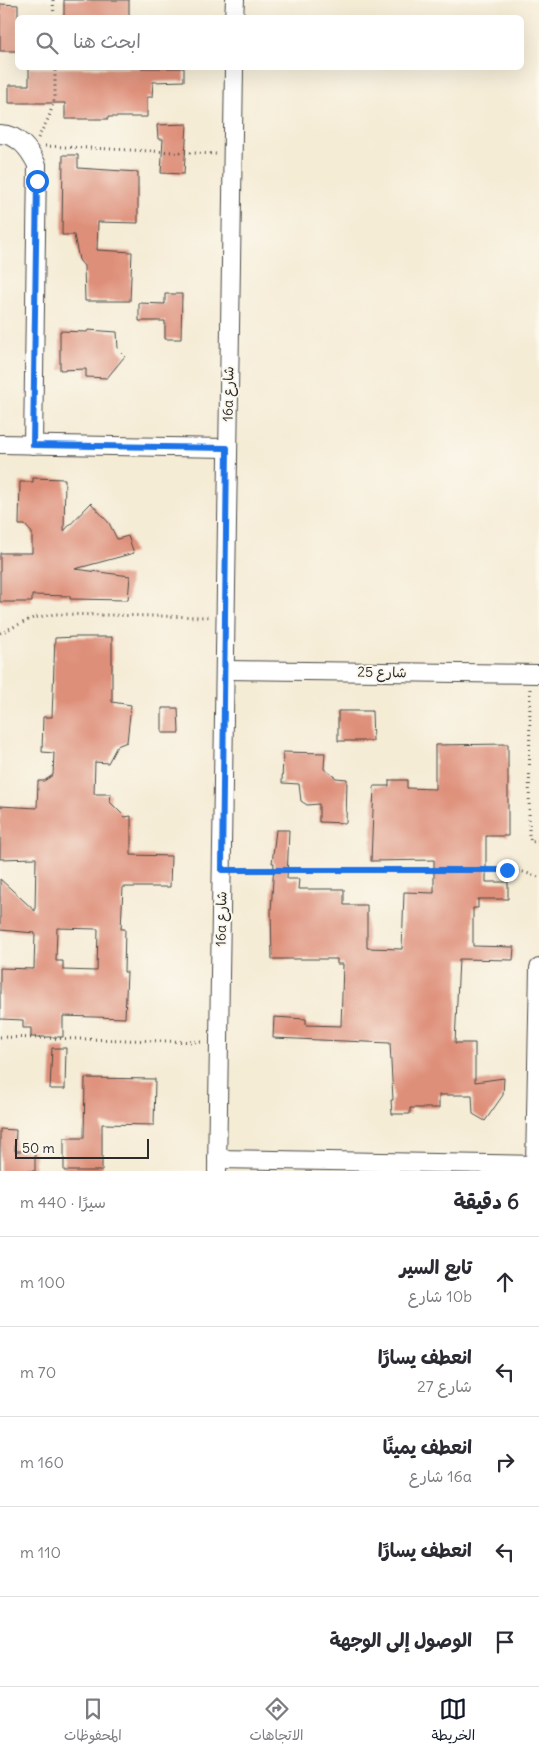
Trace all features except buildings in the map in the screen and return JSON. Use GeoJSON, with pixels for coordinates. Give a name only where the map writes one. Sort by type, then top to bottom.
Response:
{"type":"FeatureCollection","features":[{"type":"Feature","properties":{"kind":"street"},"geometry":{"type":"LineString","coordinates":[[234,15],[235,0]]}},
{"type":"Feature","properties":{"kind":"street","name":"16a شارع"},"geometry":{"type":"LineString","coordinates":[[217,1165],[234,70]]}},
{"type":"Feature","properties":{"kind":"street"},"geometry":{"type":"LineString","coordinates":[[0,134],[5,134],[19,140],[32,148],[36,165],[33,445]]}},
{"type":"Feature","properties":{"kind":"street"},"geometry":{"type":"LineString","coordinates":[[0,444],[227,448]]}},
{"type":"Feature","properties":{"kind":"street","name":"شارع 25"},"geometry":{"type":"LineString","coordinates":[[225,670],[535,674]]}},
{"type":"Feature","properties":{"kind":"street"},"geometry":{"type":"LineString","coordinates":[[217,1165],[537,1165],[539,968]]}},
{"type":"Feature","properties":{"kind":"path"},"geometry":{"type":"LineString","coordinates":[[53,0],[54,15]]}},
{"type":"Feature","properties":{"kind":"path"},"geometry":{"type":"LineString","coordinates":[[55,70],[56,97],[49,117],[32,148],[232,154]]}},
{"type":"Feature","properties":{"kind":"path"},"geometry":{"type":"LineString","coordinates":[[0,633],[33,618],[55,614],[225,618]]}},
{"type":"Feature","properties":{"kind":"path"},"geometry":{"type":"LineString","coordinates":[[535,674],[528,834],[531,842],[539,841]]}},
{"type":"Feature","properties":{"kind":"path"},"geometry":{"type":"LineString","coordinates":[[222,870],[507,870],[539,878]]}},
{"type":"Feature","properties":{"kind":"path"},"geometry":{"type":"LineString","coordinates":[[0,1037],[218,1042]]}},
{"type":"Feature","properties":{"kind":"route"},"geometry":{"type":"LineString","coordinates":[[37,181],[33,445],[227,448],[222,870],[507,870]]}}]}
